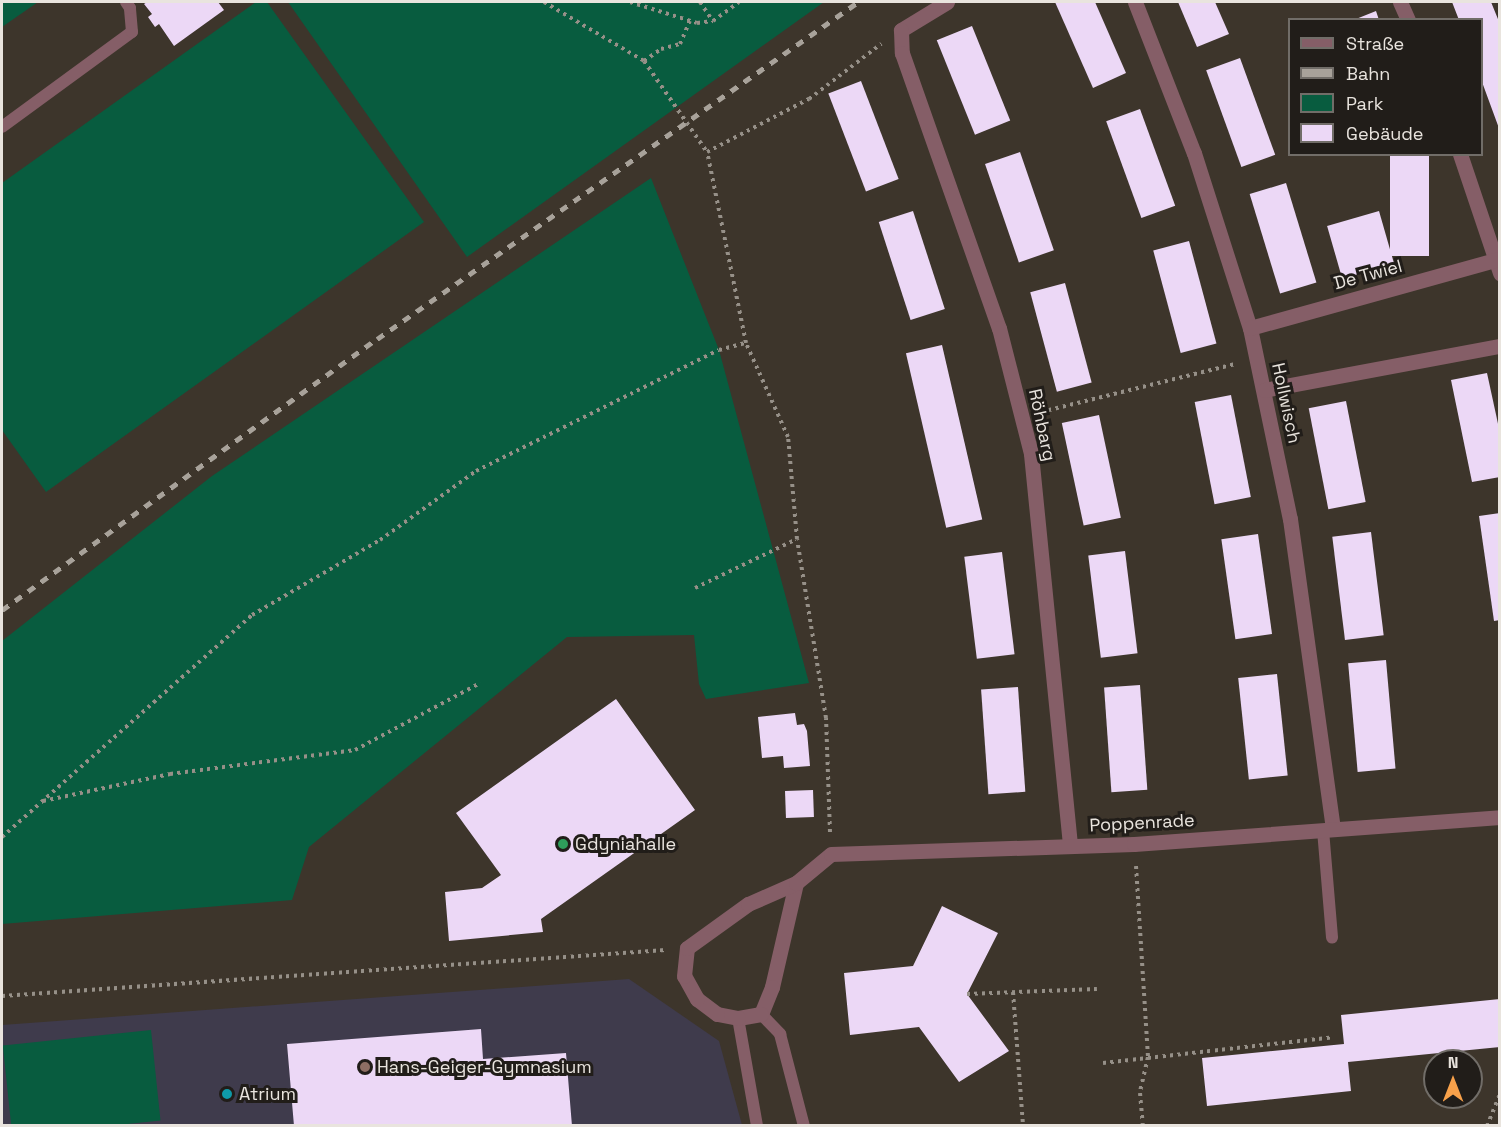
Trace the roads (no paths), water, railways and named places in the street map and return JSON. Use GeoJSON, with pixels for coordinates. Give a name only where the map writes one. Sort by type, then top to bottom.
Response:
{"type":"FeatureCollection","features":[{"type":"Feature","properties":{"kind":"street","name":"Röhbarg"},"geometry":{"type":"LineString","coordinates":[[947,2],[901,30],[902,53],[999,328],[1031,454],[1070,846]]}},
{"type":"Feature","properties":{"kind":"street","name":"Hollwisch"},"geometry":{"type":"LineString","coordinates":[[1135,2],[1194,153],[1250,328],[1290,519],[1328,830]]}},
{"type":"Feature","properties":{"kind":"street"},"geometry":{"type":"LineString","coordinates":[[1400,2],[1407,18]]}},
{"type":"Feature","properties":{"kind":"street"},"geometry":{"type":"LineString","coordinates":[[1461,156],[1498,266]]}},
{"type":"Feature","properties":{"kind":"street","name":"De Twiel"},"geometry":{"type":"LineString","coordinates":[[1250,328],[1498,266]]}},
{"type":"Feature","properties":{"kind":"street"},"geometry":{"type":"LineString","coordinates":[[1264,390],[1500,346]]}},
{"type":"Feature","properties":{"kind":"street","name":"Poppenrade"},"geometry":{"type":"LineString","coordinates":[[796,883],[831,854],[1134,844],[1500,817]]}},
{"type":"Feature","properties":{"kind":"street"},"geometry":{"type":"LineString","coordinates":[[796,883],[772,987],[761,1014],[738,1017],[717,1014],[697,999],[684,976],[687,948],[748,904],[796,883]]}},
{"type":"Feature","properties":{"kind":"lane"},"geometry":{"type":"LineString","coordinates":[[2,127],[132,32],[130,8],[126,2]]}},
{"type":"Feature","properties":{"kind":"lane"},"geometry":{"type":"LineString","coordinates":[[1328,830],[1332,938]]}},
{"type":"Feature","properties":{"kind":"lane"},"geometry":{"type":"LineString","coordinates":[[761,1014],[780,1034],[804,1125]]}},
{"type":"Feature","properties":{"kind":"lane"},"geometry":{"type":"LineString","coordinates":[[738,1017],[757,1125]]}},
{"type":"Feature","properties":{"kind":"railway"},"geometry":{"type":"LineString","coordinates":[[2,610],[377,339],[858,2]]}},
{"type":"Feature","properties":{"kind":"place","name":"Gdyniahalle"},"geometry":{"type":"Point","coordinates":[563,844]}},
{"type":"Feature","properties":{"kind":"place","name":"Hans-Geiger-Gymnasium"},"geometry":{"type":"Point","coordinates":[365,1067]}},
{"type":"Feature","properties":{"kind":"place","name":"Atrium"},"geometry":{"type":"Point","coordinates":[227,1094]}}]}
